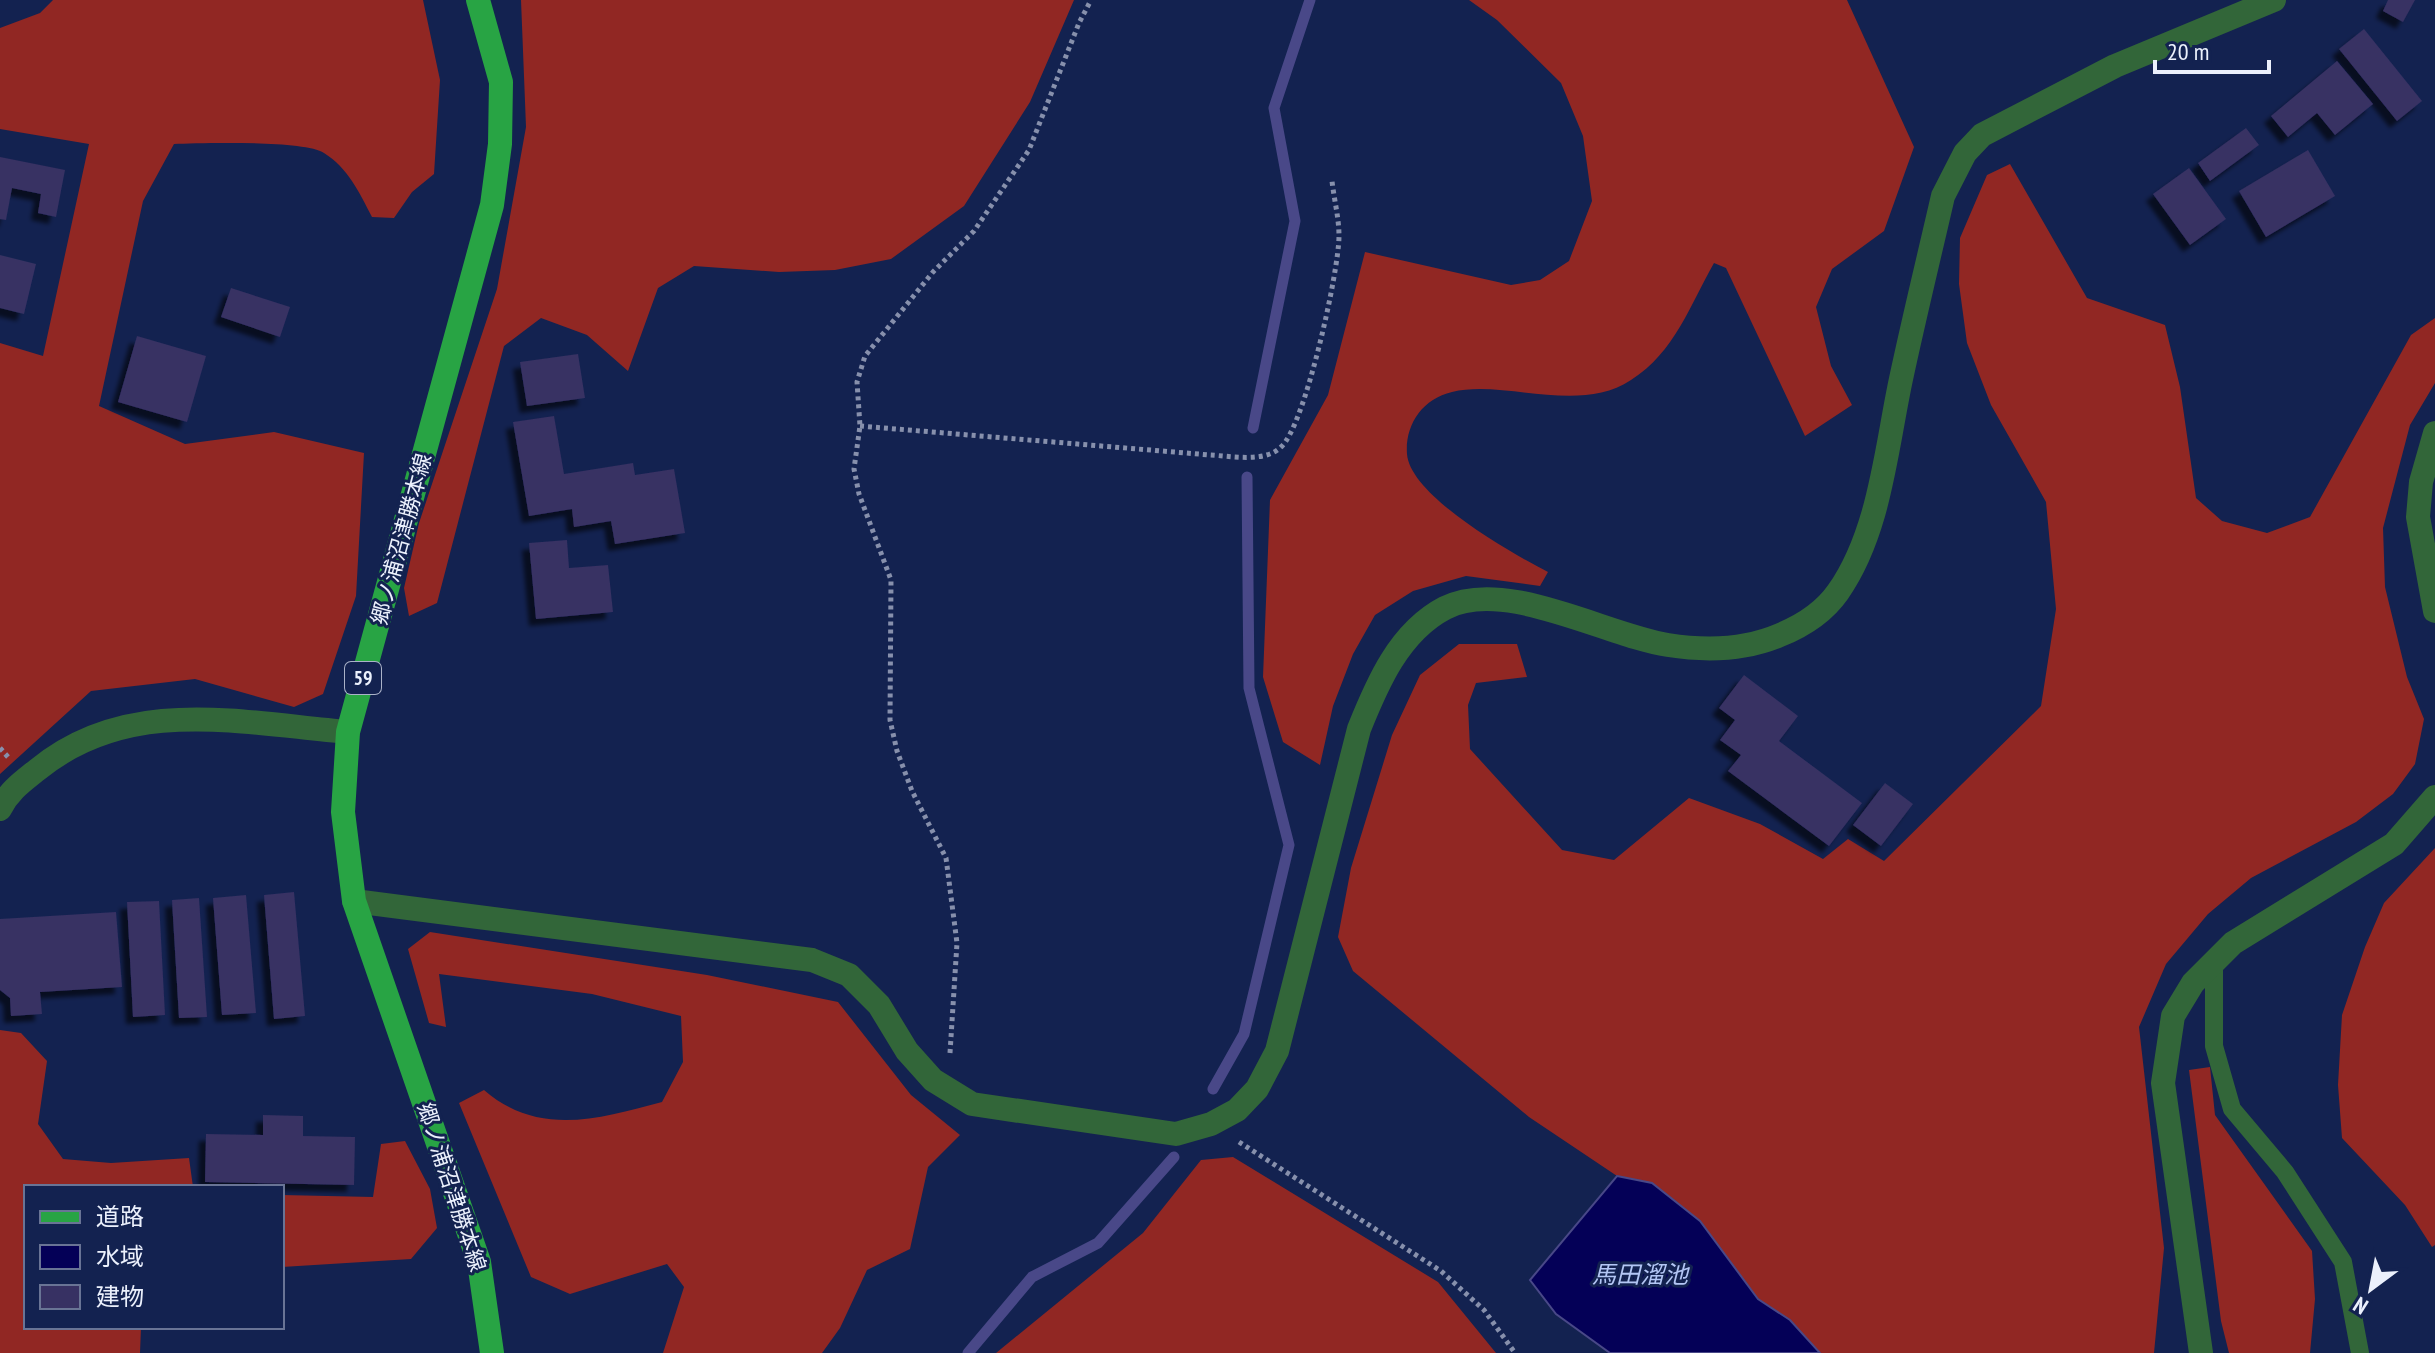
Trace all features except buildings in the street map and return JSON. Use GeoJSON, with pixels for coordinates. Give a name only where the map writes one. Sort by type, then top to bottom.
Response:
{"type":"FeatureCollection","features":[{"type":"Feature","properties":{"kind":"main road","name":"郷ノ浦沼津勝本線"},"geometry":{"type":"LineString","coordinates":[[478,0],[501,82],[500,144],[492,205],[348,732],[343,812],[354,901],[479,1262],[492,1353]]}},
{"type":"Feature","properties":{"kind":"street"},"geometry":{"type":"LineString","coordinates":[[354,901],[812,960],[849,975],[879,1005],[907,1051],[933,1080],[972,1104],[1176,1134],[1211,1124],[1237,1110],[1257,1089],[1277,1051],[1359,729],[1374,692],[1403,643],[1446,607],[1491,599],[1553,609],[1666,645],[1720,649],[1756,645],[1814,617],[1837,593],[1872,514],[1943,196],[1965,153],[1982,135],[2036,105],[2115,66],[2274,0]]}},
{"type":"Feature","properties":{"kind":"street"},"geometry":{"type":"LineString","coordinates":[[2435,433],[2421,482],[2418,517],[2435,611]]}},
{"type":"Feature","properties":{"kind":"street"},"geometry":{"type":"LineString","coordinates":[[0,809],[7,794],[55,755],[104,732],[142,721],[188,718],[348,732]]}},
{"type":"Feature","properties":{"kind":"street"},"geometry":{"type":"LineString","coordinates":[[2201,1353],[2163,1083],[2173,1016],[2193,983],[2233,943],[2394,844],[2435,797]]}},
{"type":"Feature","properties":{"kind":"lane"},"geometry":{"type":"LineString","coordinates":[[2214,961],[2214,1046],[2232,1109],[2285,1172],[2343,1262],[2360,1353]]}},
{"type":"Feature","properties":{"kind":"path"},"geometry":{"type":"LineString","coordinates":[[948,1090],[957,943],[946,858],[912,791],[892,730],[891,580],[859,494],[854,469],[860,426],[857,382],[865,356],[933,272],[974,231],[1029,150],[1091,0]]}},
{"type":"Feature","properties":{"kind":"path"},"geometry":{"type":"LineString","coordinates":[[860,426],[1210,455],[1267,456],[1282,447],[1301,416],[1339,236],[1332,181]]}},
{"type":"Feature","properties":{"kind":"path"},"geometry":{"type":"LineString","coordinates":[[1211,1124],[1441,1271],[1484,1310],[1515,1353]]}},
{"type":"Feature","properties":{"kind":"shaded area"},"geometry":{"type":"Polygon","coordinates":[[[53,0],[423,0],[440,80],[434,174],[412,192],[394,218],[372,217],[346,173],[324,153],[296,146],[252,143],[174,144],[143,201],[99,406],[185,444],[274,432],[364,453],[356,596],[323,694],[294,707],[195,679],[91,691],[0,774],[0,343],[43,356],[89,144],[0,129],[0,28],[40,13],[53,0]]]}},
{"type":"Feature","properties":{"kind":"shaded area"},"geometry":{"type":"Polygon","coordinates":[[[521,0],[1074,0],[1030,102],[964,206],[891,259],[835,270],[779,272],[694,266],[658,288],[628,371],[587,335],[541,318],[504,346],[437,603],[409,616],[404,588],[419,523],[497,289],[526,127],[521,0]]]}},
{"type":"Feature","properties":{"kind":"shaded area"},"geometry":{"type":"Polygon","coordinates":[[[1469,0],[1847,0],[1914,147],[1884,231],[1832,269],[1816,307],[1831,366],[1852,405],[1805,436],[1726,268],[1714,263],[1670,342],[1646,369],[1631,380],[1610,390],[1588,395],[1472,389],[1441,395],[1424,407],[1412,423],[1407,454],[1412,470],[1425,488],[1489,538],[1548,572],[1540,586],[1466,576],[1413,591],[1375,615],[1353,654],[1333,706],[1320,765],[1283,742],[1263,677],[1270,500],[1328,395],[1365,252],[1511,285],[1540,280],[1569,261],[1592,201],[1583,136],[1561,83],[1497,20],[1469,0]]]}},
{"type":"Feature","properties":{"kind":"shaded area"},"geometry":{"type":"Polygon","coordinates":[[[2010,164],[2087,298],[2165,325],[2180,387],[2196,498],[2222,521],[2267,533],[2310,517],[2411,335],[2435,318],[2435,383],[2410,425],[2383,528],[2385,587],[2407,677],[2424,719],[2415,764],[2393,794],[2356,822],[2251,878],[2208,914],[2166,964],[2139,1027],[2164,1248],[2154,1353],[1820,1353],[1790,1320],[1758,1299],[1733,1267],[1652,1183],[1617,1176],[1529,1117],[1353,971],[1338,937],[1351,868],[1392,735],[1420,675],[1459,644],[1517,644],[1527,677],[1476,683],[1468,705],[1470,749],[1562,850],[1614,860],[1689,798],[1760,824],[1823,859],[1848,839],[1884,861],[2041,706],[2056,609],[2046,502],[1991,405],[1967,343],[1959,284],[1960,238],[1987,175],[2010,164]]]}},
{"type":"Feature","properties":{"kind":"shaded area"},"geometry":{"type":"Polygon","coordinates":[[[2435,848],[2435,1245],[2432,1247],[2405,1205],[2342,1138],[2338,1085],[2342,1015],[2365,947],[2384,903],[2435,848]]]}},
{"type":"Feature","properties":{"kind":"shaded area"},"geometry":{"type":"Polygon","coordinates":[[[430,932],[707,975],[838,1002],[911,1095],[960,1135],[928,1167],[910,1249],[867,1270],[840,1328],[822,1353],[663,1353],[684,1287],[667,1264],[570,1294],[531,1277],[459,1103],[484,1090],[505,1105],[526,1114],[570,1120],[615,1114],[662,1102],[683,1062],[681,1016],[592,994],[439,974],[446,1027],[429,1023],[408,949],[430,932]]]}},
{"type":"Feature","properties":{"kind":"shaded area"},"geometry":{"type":"Polygon","coordinates":[[[0,1030],[21,1033],[47,1061],[38,1124],[63,1159],[111,1163],[189,1158],[193,1185],[24,1185],[24,1329],[141,1329],[140,1353],[0,1353],[0,1030]]]}},
{"type":"Feature","properties":{"kind":"shaded area"},"geometry":{"type":"Polygon","coordinates":[[[2210,1067],[2215,1115],[2312,1251],[2315,1299],[2310,1353],[2229,1353],[2221,1321],[2189,1070],[2210,1067]]]}},
{"type":"Feature","properties":{"kind":"shaded area"},"geometry":{"type":"Polygon","coordinates":[[[405,1141],[430,1189],[437,1228],[411,1259],[284,1267],[284,1195],[373,1197],[381,1144],[405,1141]]]}},
{"type":"Feature","properties":{"kind":"shaded area"},"geometry":{"type":"Polygon","coordinates":[[[1233,1157],[1438,1282],[1496,1353],[996,1353],[1143,1233],[1201,1160],[1233,1157]]]}},
{"type":"Feature","properties":{"kind":"water","name":"馬田溜池"},"geometry":{"type":"Polygon","coordinates":[[[1617,1176],[1652,1183],[1700,1221],[1758,1299],[1790,1320],[1820,1353],[1610,1353],[1556,1314],[1530,1280],[1617,1176]]]}},
{"type":"Feature","properties":{"kind":"waterway"},"geometry":{"type":"LineString","coordinates":[[1253,428],[1295,221],[1274,108],[1310,0]]}},
{"type":"Feature","properties":{"kind":"waterway"},"geometry":{"type":"LineString","coordinates":[[1213,1089],[1244,1034],[1289,845],[1249,688],[1247,477]]}},
{"type":"Feature","properties":{"kind":"waterway"},"geometry":{"type":"LineString","coordinates":[[968,1353],[1032,1277],[1098,1243],[1174,1157]]}}]}
